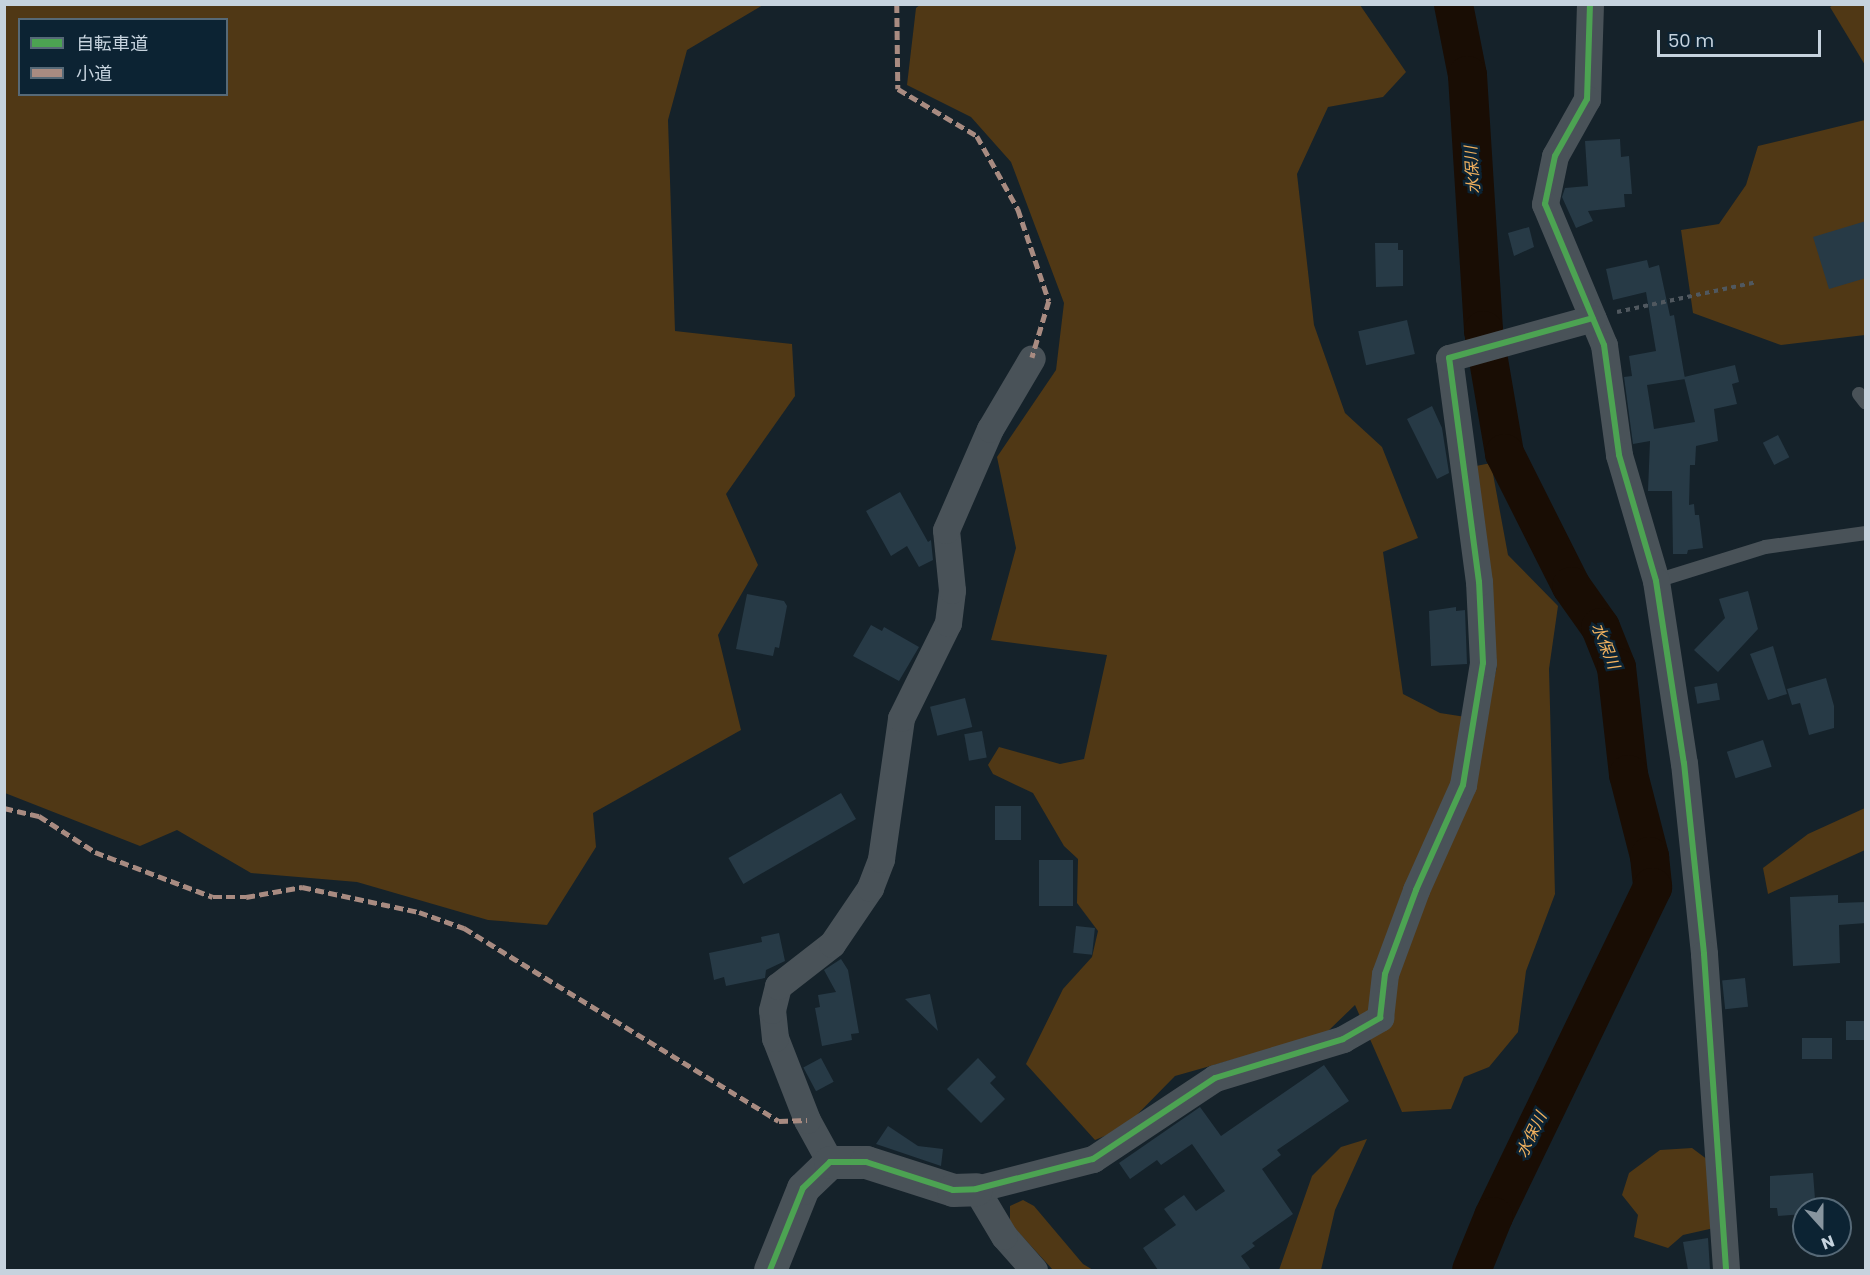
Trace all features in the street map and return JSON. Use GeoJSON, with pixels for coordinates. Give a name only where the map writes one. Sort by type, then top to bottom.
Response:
{"type":"FeatureCollection","features":[{"type":"Feature","properties":{"kind":"street"},"geometry":{"type":"LineString","coordinates":[[1590,4],[1587,99],[1556,156],[1545,204],[1550,224],[1604,345],[1624,477],[1656,581],[1684,763],[1704,954],[1726,1270]]}},
{"type":"Feature","properties":{"kind":"street"},"geometry":{"type":"LineString","coordinates":[[770,1270],[803,1188],[830,1162],[866,1162],[953,1190],[976,1189],[1093,1160],[1215,1078],[1343,1039],[1380,1018],[1385,974],[1416,890],[1463,785],[1483,663],[1479,582],[1449,358],[1593,318]]}},
{"type":"Feature","properties":{"kind":"street"},"geometry":{"type":"LineString","coordinates":[[830,1162],[807,1120],[779,1048],[771,1010],[778,986],[832,944],[870,888],[878,869],[901,717],[948,623],[952,590],[946,530],[990,429],[1032,358]]}},
{"type":"Feature","properties":{"kind":"street"},"geometry":{"type":"LineString","coordinates":[[976,1189],[1004,1236],[1034,1270]]}},
{"type":"Feature","properties":{"kind":"lane"},"geometry":{"type":"LineString","coordinates":[[1656,581],[1765,547],[1866,533]]}},
{"type":"Feature","properties":{"kind":"path"},"geometry":{"type":"LineString","coordinates":[[1593,318],[1757,282]]}},
{"type":"Feature","properties":{"kind":"shaded area"},"geometry":{"type":"Polygon","coordinates":[[[921,4],[1360,5],[1406,72],[1383,97],[1328,107],[1297,174],[1314,325],[1345,413],[1382,447],[1418,538],[1383,552],[1403,694],[1440,713],[1485,720],[1497,666],[1476,466],[1491,463],[1508,555],[1558,606],[1549,669],[1555,894],[1526,971],[1518,1032],[1489,1067],[1464,1077],[1451,1109],[1402,1112],[1355,1005],[1326,1033],[1175,1076],[1124,1128],[1095,1140],[1026,1064],[1063,989],[1092,957],[1098,931],[1077,903],[1078,859],[1064,846],[1033,793],[993,774],[988,765],[999,747],[1060,764],[1084,759],[1107,655],[991,640],[1016,548],[997,457],[1056,370],[1064,303],[1011,162],[971,117],[907,85],[916,8],[921,4]]]}},
{"type":"Feature","properties":{"kind":"shaded area"},"geometry":{"type":"Polygon","coordinates":[[[4,5],[763,5],[687,50],[668,120],[675,331],[792,344],[795,396],[726,494],[758,565],[718,635],[741,730],[593,813],[596,847],[547,925],[488,920],[357,882],[251,873],[177,830],[140,846],[5,793],[4,5]]]}},
{"type":"Feature","properties":{"kind":"shaded area"},"geometry":{"type":"Polygon","coordinates":[[[1833,5],[1865,5],[1865,65],[1830,7],[1833,5]]]}},
{"type":"Feature","properties":{"kind":"shaded area"},"geometry":{"type":"Polygon","coordinates":[[[1865,120],[1865,335],[1781,345],[1693,313],[1681,230],[1719,224],[1746,185],[1758,146],[1865,120]]]}},
{"type":"Feature","properties":{"kind":"shaded area"},"geometry":{"type":"Polygon","coordinates":[[[1865,808],[1865,850],[1768,894],[1763,868],[1808,834],[1865,808]]]}},
{"type":"Feature","properties":{"kind":"shaded area"},"geometry":{"type":"Polygon","coordinates":[[[1367,1139],[1335,1210],[1321,1270],[1279,1270],[1312,1176],[1341,1147],[1367,1139]]]}},
{"type":"Feature","properties":{"kind":"shaded area"},"geometry":{"type":"Polygon","coordinates":[[[1692,1148],[1708,1160],[1714,1228],[1683,1235],[1668,1248],[1634,1237],[1638,1215],[1622,1195],[1629,1173],[1660,1150],[1692,1148]]]}},
{"type":"Feature","properties":{"kind":"shaded area"},"geometry":{"type":"Polygon","coordinates":[[[1023,1200],[1034,1206],[1083,1264],[1093,1270],[1053,1270],[1010,1223],[1010,1206],[1023,1200]]]}},
{"type":"Feature","properties":{"kind":"building"},"geometry":{"type":"Polygon","coordinates":[[[1620,139],[1621,157],[1629,156],[1632,194],[1624,194],[1625,207],[1588,211],[1593,221],[1576,228],[1562,197],[1565,188],[1588,186],[1585,141],[1620,139]]]}},
{"type":"Feature","properties":{"kind":"building"},"geometry":{"type":"Polygon","coordinates":[[[1866,221],[1866,278],[1829,289],[1813,237],[1866,221]]]}},
{"type":"Feature","properties":{"kind":"building"},"geometry":{"type":"Polygon","coordinates":[[[1529,227],[1534,247],[1514,256],[1508,233],[1529,227]]]}},
{"type":"Feature","properties":{"kind":"building"},"geometry":{"type":"Polygon","coordinates":[[[1375,243],[1398,243],[1398,250],[1403,250],[1403,286],[1376,287],[1375,243]]]}},
{"type":"Feature","properties":{"kind":"building"},"geometry":{"type":"Polygon","coordinates":[[[1647,260],[1649,268],[1659,265],[1670,316],[1674,315],[1685,377],[1735,365],[1739,382],[1732,384],[1737,404],[1714,409],[1718,441],[1696,446],[1695,465],[1690,465],[1689,505],[1694,504],[1695,515],[1699,515],[1703,548],[1688,550],[1687,554],[1673,554],[1672,491],[1648,491],[1650,441],[1633,444],[1624,377],[1632,376],[1629,356],[1656,351],[1646,292],[1613,300],[1606,269],[1647,260]],[[1685,379],[1647,385],[1654,429],[1695,422],[1685,379]]]}},
{"type":"Feature","properties":{"kind":"building"},"geometry":{"type":"Polygon","coordinates":[[[1407,320],[1415,354],[1366,365],[1358,331],[1407,320]]]}},
{"type":"Feature","properties":{"kind":"building"},"geometry":{"type":"Polygon","coordinates":[[[1432,406],[1442,428],[1449,473],[1437,479],[1407,419],[1432,406]]]}},
{"type":"Feature","properties":{"kind":"building"},"geometry":{"type":"Polygon","coordinates":[[[1778,435],[1789,457],[1774,465],[1763,443],[1778,435]]]}},
{"type":"Feature","properties":{"kind":"building"},"geometry":{"type":"Polygon","coordinates":[[[900,492],[928,542],[931,540],[933,560],[919,567],[907,546],[891,556],[866,511],[900,492]]]}},
{"type":"Feature","properties":{"kind":"building"},"geometry":{"type":"Polygon","coordinates":[[[1748,591],[1758,629],[1718,672],[1694,650],[1725,618],[1719,599],[1748,591]]]}},
{"type":"Feature","properties":{"kind":"building"},"geometry":{"type":"Polygon","coordinates":[[[747,594],[784,601],[787,606],[779,648],[775,647],[773,656],[736,649],[747,594]]]}},
{"type":"Feature","properties":{"kind":"building"},"geometry":{"type":"Polygon","coordinates":[[[1456,607],[1456,611],[1465,610],[1467,664],[1431,666],[1429,611],[1456,607]]]}},
{"type":"Feature","properties":{"kind":"building"},"geometry":{"type":"Polygon","coordinates":[[[871,625],[882,631],[884,627],[919,647],[899,681],[853,656],[871,625]]]}},
{"type":"Feature","properties":{"kind":"building"},"geometry":{"type":"Polygon","coordinates":[[[1773,646],[1787,694],[1768,700],[1750,654],[1773,646]]]}},
{"type":"Feature","properties":{"kind":"building"},"geometry":{"type":"Polygon","coordinates":[[[1826,678],[1834,706],[1834,728],[1809,735],[1800,703],[1792,705],[1787,689],[1826,678]]]}},
{"type":"Feature","properties":{"kind":"building"},"geometry":{"type":"Polygon","coordinates":[[[1717,683],[1720,700],[1697,704],[1694,687],[1717,683]]]}},
{"type":"Feature","properties":{"kind":"building"},"geometry":{"type":"Polygon","coordinates":[[[965,698],[972,727],[937,736],[930,707],[965,698]]]}},
{"type":"Feature","properties":{"kind":"building"},"geometry":{"type":"Polygon","coordinates":[[[982,731],[987,758],[969,761],[964,734],[982,731]]]}},
{"type":"Feature","properties":{"kind":"building"},"geometry":{"type":"Polygon","coordinates":[[[1763,740],[1772,767],[1736,778],[1727,752],[1763,740]]]}},
{"type":"Feature","properties":{"kind":"building"},"geometry":{"type":"Polygon","coordinates":[[[841,793],[856,819],[743,884],[728,858],[841,793]]]}},
{"type":"Feature","properties":{"kind":"building"},"geometry":{"type":"Polygon","coordinates":[[[995,806],[1021,806],[1021,840],[995,840],[995,806]]]}},
{"type":"Feature","properties":{"kind":"building"},"geometry":{"type":"Polygon","coordinates":[[[1039,860],[1073,860],[1073,906],[1039,906],[1039,860]]]}},
{"type":"Feature","properties":{"kind":"building"},"geometry":{"type":"Polygon","coordinates":[[[1838,895],[1838,903],[1866,902],[1866,923],[1839,925],[1840,963],[1793,966],[1790,897],[1838,895]]]}},
{"type":"Feature","properties":{"kind":"building"},"geometry":{"type":"Polygon","coordinates":[[[1076,926],[1095,928],[1092,955],[1073,953],[1076,926]]]}},
{"type":"Feature","properties":{"kind":"building"},"geometry":{"type":"Polygon","coordinates":[[[779,933],[785,961],[766,970],[765,978],[726,986],[724,977],[714,980],[709,953],[762,942],[761,937],[779,933]]]}},
{"type":"Feature","properties":{"kind":"building"},"geometry":{"type":"Polygon","coordinates":[[[841,959],[848,970],[859,1033],[851,1034],[852,1040],[822,1046],[815,1008],[820,1007],[818,995],[836,992],[824,970],[841,959]]]}},
{"type":"Feature","properties":{"kind":"building"},"geometry":{"type":"Polygon","coordinates":[[[1745,978],[1748,1007],[1725,1009],[1722,980],[1745,978]]]}},
{"type":"Feature","properties":{"kind":"building"},"geometry":{"type":"Polygon","coordinates":[[[930,994],[938,1031],[905,999],[930,994]]]}},
{"type":"Feature","properties":{"kind":"building"},"geometry":{"type":"Polygon","coordinates":[[[1846,1021],[1866,1021],[1866,1040],[1846,1040],[1846,1021]]]}},
{"type":"Feature","properties":{"kind":"building"},"geometry":{"type":"Polygon","coordinates":[[[1802,1038],[1832,1038],[1832,1059],[1802,1059],[1802,1038]]]}},
{"type":"Feature","properties":{"kind":"building"},"geometry":{"type":"Polygon","coordinates":[[[821,1058],[834,1082],[816,1091],[803,1067],[821,1058]]]}},
{"type":"Feature","properties":{"kind":"building"},"geometry":{"type":"Polygon","coordinates":[[[978,1058],[996,1077],[990,1083],[1005,1099],[981,1123],[947,1089],[978,1058]]]}},
{"type":"Feature","properties":{"kind":"building"},"geometry":{"type":"Polygon","coordinates":[[[1324,1065],[1349,1101],[1277,1150],[1281,1155],[1262,1169],[1293,1214],[1252,1243],[1255,1246],[1241,1256],[1251,1270],[1158,1270],[1143,1248],[1176,1225],[1164,1209],[1184,1195],[1196,1211],[1225,1191],[1192,1144],[1161,1165],[1157,1160],[1130,1179],[1119,1163],[1200,1107],[1221,1136],[1324,1065]]]}},
{"type":"Feature","properties":{"kind":"building"},"geometry":{"type":"Polygon","coordinates":[[[888,1126],[918,1146],[943,1149],[941,1166],[876,1144],[888,1126]]]}},
{"type":"Feature","properties":{"kind":"building"},"geometry":{"type":"Polygon","coordinates":[[[1813,1173],[1815,1197],[1792,1197],[1792,1215],[1778,1216],[1777,1208],[1770,1208],[1770,1176],[1813,1173]]]}},
{"type":"Feature","properties":{"kind":"building"},"geometry":{"type":"Polygon","coordinates":[[[1708,1238],[1710,1270],[1688,1270],[1683,1242],[1708,1238]]]}},
{"type":"Feature","properties":{"kind":"waterway","name":"水保川"},"geometry":{"type":"LineString","coordinates":[[1453,4],[1467,75],[1483,330],[1504,453],[1571,586],[1600,627],[1616,667],[1628,774],[1649,856],[1652,887],[1493,1216],[1471,1270]]}},
{"type":"Feature","properties":{"kind":"marked path"},"geometry":{"type":"LineString","coordinates":[[897,4],[898,89],[977,136],[1018,209],[1049,301],[1032,358]]}},
{"type":"Feature","properties":{"kind":"marked path"},"geometry":{"type":"LineString","coordinates":[[4,808],[39,816],[95,852],[213,897],[246,897],[302,887],[419,912],[464,928],[779,1121],[807,1120]]}},
{"type":"Feature","properties":{"kind":"cycle path"},"geometry":{"type":"LineString","coordinates":[[1590,4],[1587,99],[1555,156],[1545,204],[1604,345],[1619,455],[1656,581],[1684,763],[1704,954],[1726,1270]]}},
{"type":"Feature","properties":{"kind":"cycle path"},"geometry":{"type":"LineString","coordinates":[[770,1270],[803,1188],[830,1162],[866,1162],[953,1190],[976,1189],[1093,1159],[1215,1078],[1343,1039],[1380,1018],[1385,974],[1416,890],[1463,785],[1483,663],[1479,582],[1449,358],[1593,318]]}}]}
